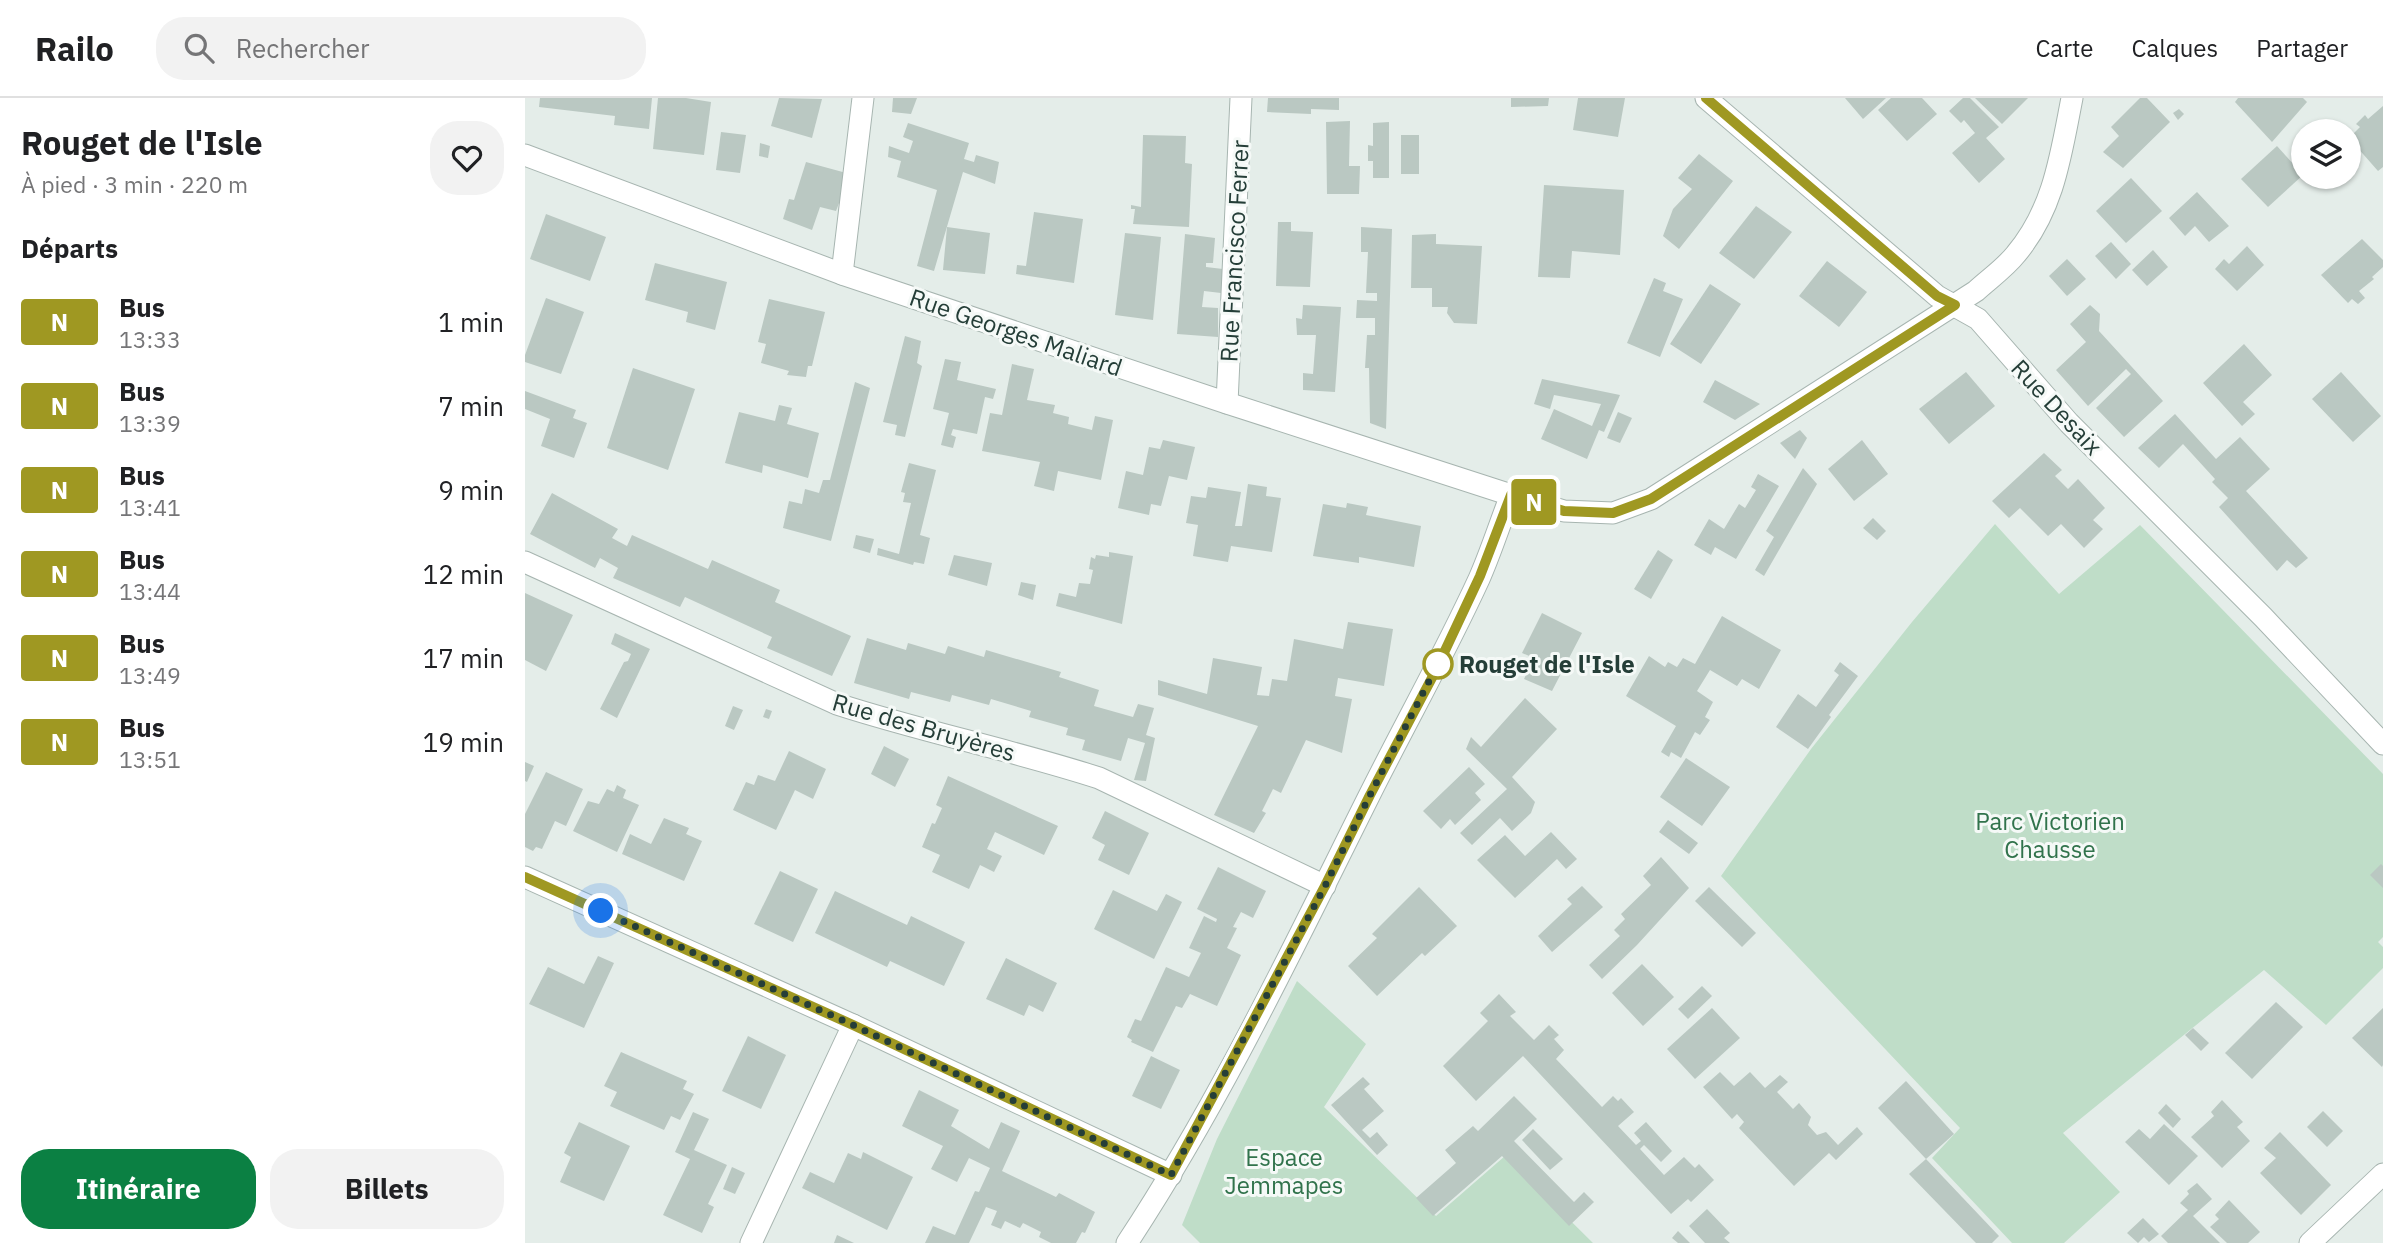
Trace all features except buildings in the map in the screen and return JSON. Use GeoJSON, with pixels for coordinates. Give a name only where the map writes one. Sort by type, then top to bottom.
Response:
{"type":"FeatureCollection","features":[{"type":"Feature","properties":{"kind":"street"},"geometry":{"type":"LineString","coordinates":[[842,274],[863,98]]}},
{"type":"Feature","properties":{"kind":"street","name":"Rue Francisco Ferrer"},"geometry":{"type":"LineString","coordinates":[[1227,403],[1241,98]]}},
{"type":"Feature","properties":{"kind":"street","name":"Rue Desaix"},"geometry":{"type":"LineString","coordinates":[[1706,98],[1937,296],[1978,319],[2069,423],[2263,617],[2383,744]]}},
{"type":"Feature","properties":{"kind":"street","name":"Rue Georges Maliard"},"geometry":{"type":"LineString","coordinates":[[525,156],[842,274],[1227,403],[1564,511],[1613,513],[1651,499],[1955,305],[1976,291],[2015,256],[2040,222],[2057,180],[2072,98]]}},
{"type":"Feature","properties":{"kind":"street"},"geometry":{"type":"LineString","coordinates":[[1127,1243],[1171,1175],[1325,886],[1468,601],[1511,495]]}},
{"type":"Feature","properties":{"kind":"street","name":"Rue des Bruyères"},"geometry":{"type":"LineString","coordinates":[[525,562],[837,704],[1099,778],[1325,886]]}},
{"type":"Feature","properties":{"kind":"street"},"geometry":{"type":"LineString","coordinates":[[525,877],[853,1025],[1171,1175]]}},
{"type":"Feature","properties":{"kind":"street"},"geometry":{"type":"LineString","coordinates":[[751,1243],[853,1025]]}},
{"type":"Feature","properties":{"kind":"street"},"geometry":{"type":"LineString","coordinates":[[2310,1243],[2383,1174]]}},
{"type":"Feature","properties":{"kind":"green space","name":"Parc Victorien Chausse"},"geometry":{"type":"Polygon","coordinates":[[[1995,524],[2059,594],[2140,525],[2383,774],[2383,937],[2378,942],[2383,947],[2383,968],[2326,1025],[2264,970],[2063,1133],[2120,1192],[2064,1243],[2012,1243],[1932,1158],[1960,1128],[1721,876],[1811,749],[1912,622],[1995,524]]]}},
{"type":"Feature","properties":{"kind":"green space","name":"Espace Jemmapes"},"geometry":{"type":"Polygon","coordinates":[[[1297,981],[1366,1044],[1324,1107],[1436,1216],[1505,1156],[1593,1243],[1200,1243],[1182,1225],[1217,1139],[1297,981]]]}},
{"type":"Feature","properties":{"kind":"bus line","name":"N"},"geometry":{"type":"LineString","coordinates":[[525,877],[853,1025],[1171,1175],[1434,674],[1480,576],[1511,495],[1564,511],[1613,513],[1651,499],[1955,305],[1937,296],[1706,98]]}},
{"type":"Feature","properties":{"kind":"place","name":"Rouget de l'Isle"},"geometry":{"type":"Point","coordinates":[1438,664]}},
{"type":"Feature","properties":{"kind":"route"},"geometry":{"type":"LineString","coordinates":[[601,911],[853,1025],[1171,1175],[1325,886],[1438,664]]}}]}
